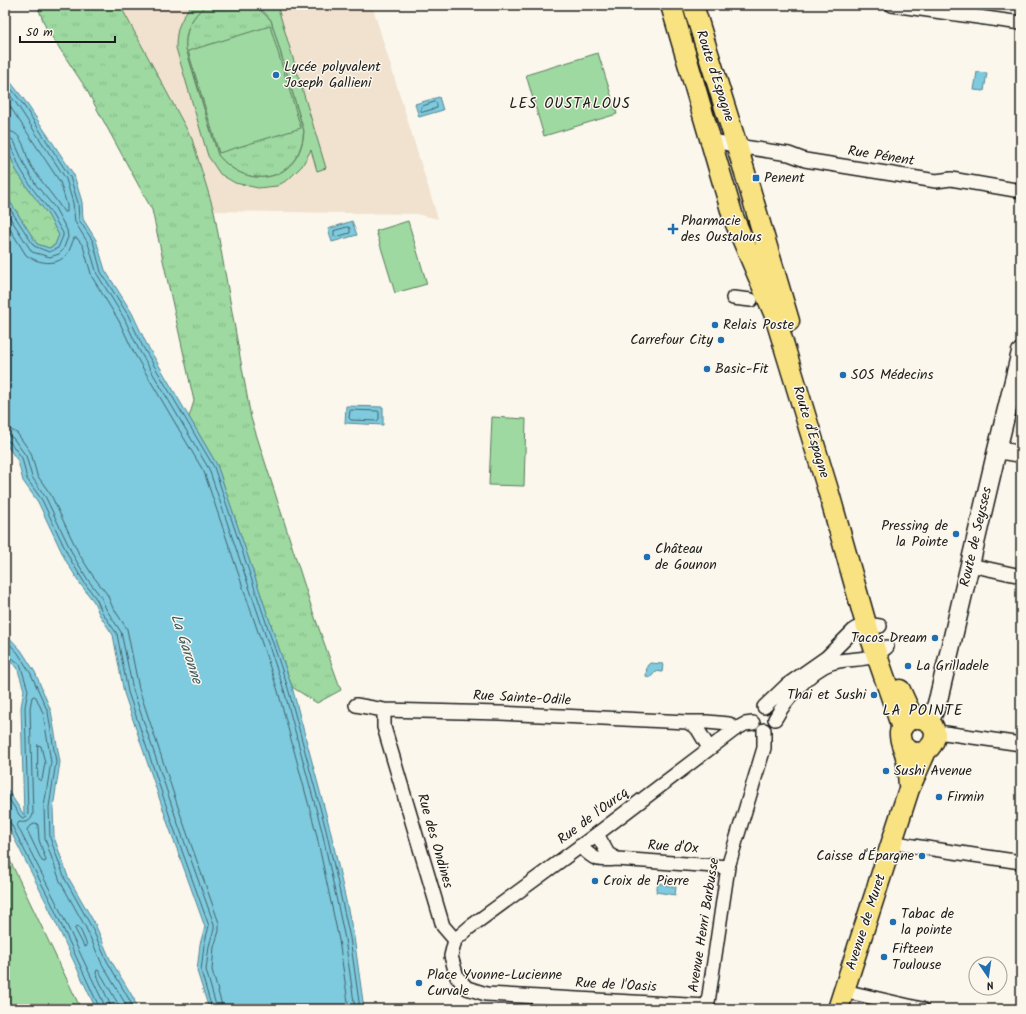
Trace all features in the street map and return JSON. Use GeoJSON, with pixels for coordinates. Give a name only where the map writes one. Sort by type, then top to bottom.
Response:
{"type":"FeatureCollection","features":[{"type":"Feature","properties":{"kind":"main road","name":"Route d'Espagne"},"geometry":{"type":"LineString","coordinates":[[671,5],[733,216],[774,314],[828,490],[882,651],[917,729]]}},
{"type":"Feature","properties":{"kind":"main road","name":"Route d'Espagne"},"geometry":{"type":"LineString","coordinates":[[692,5],[737,146],[873,625]]}},
{"type":"Feature","properties":{"kind":"main road","name":"Route de Seysses"},"geometry":{"type":"LineString","coordinates":[[917,729],[936,707],[996,450],[1021,352]]}},
{"type":"Feature","properties":{"kind":"main road","name":"Avenue de Muret"},"geometry":{"type":"LineString","coordinates":[[841,1000],[909,789],[926,751],[914,752],[908,750],[917,729]]}},
{"type":"Feature","properties":{"kind":"main road","name":"Avenue de Muret"},"geometry":{"type":"LineString","coordinates":[[909,789],[906,758],[917,729]]}},
{"type":"Feature","properties":{"kind":"street"},"geometry":{"type":"LineString","coordinates":[[892,5],[1021,23]]}},
{"type":"Feature","properties":{"kind":"street","name":"Route d'Espagne"},"geometry":{"type":"LineString","coordinates":[[710,140],[737,146]]}},
{"type":"Feature","properties":{"kind":"street","name":"Rue Pénent"},"geometry":{"type":"LineString","coordinates":[[737,146],[789,154],[805,160],[936,181],[951,179],[1021,191]]}},
{"type":"Feature","properties":{"kind":"street"},"geometry":{"type":"LineString","coordinates":[[733,298],[751,300]]}},
{"type":"Feature","properties":{"kind":"street"},"geometry":{"type":"LineString","coordinates":[[996,450],[1021,454]]}},
{"type":"Feature","properties":{"kind":"street"},"geometry":{"type":"LineString","coordinates":[[970,565],[1021,576]]}},
{"type":"Feature","properties":{"kind":"street"},"geometry":{"type":"LineString","coordinates":[[873,625],[855,629],[827,657],[787,685],[764,707],[761,707],[754,712],[752,715],[753,723],[759,730],[764,730],[773,726],[775,719],[790,696],[816,672],[830,663],[882,651]]}},
{"type":"Feature","properties":{"kind":"street","name":"Rue Sainte-Odile"},"geometry":{"type":"LineString","coordinates":[[356,705],[384,710],[500,713],[706,722],[729,724],[734,730]]}},
{"type":"Feature","properties":{"kind":"street"},"geometry":{"type":"LineString","coordinates":[[764,707],[771,710],[775,716],[775,719]]}},
{"type":"Feature","properties":{"kind":"street","name":"Rue des Ondines"},"geometry":{"type":"LineString","coordinates":[[384,710],[384,727],[443,926],[455,940]]}},
{"type":"Feature","properties":{"kind":"street"},"geometry":{"type":"LineString","coordinates":[[687,722],[697,728],[709,748]]}},
{"type":"Feature","properties":{"kind":"street","name":"Rue de l'Ourcq"},"geometry":{"type":"LineString","coordinates":[[455,940],[470,927],[597,834],[709,748],[734,730],[745,724],[753,723]]}},
{"type":"Feature","properties":{"kind":"street"},"geometry":{"type":"LineString","coordinates":[[917,729],[1021,744]]}},
{"type":"Feature","properties":{"kind":"street","name":"Avenue Henri Barbusse"},"geometry":{"type":"LineString","coordinates":[[707,1007],[728,867],[764,748],[764,730]]}},
{"type":"Feature","properties":{"kind":"street"},"geometry":{"type":"LineString","coordinates":[[597,834],[608,854],[617,859]]}},
{"type":"Feature","properties":{"kind":"street"},"geometry":{"type":"LineString","coordinates":[[892,842],[1021,862]]}},
{"type":"Feature","properties":{"kind":"street","name":"Rue d'Ox"},"geometry":{"type":"LineString","coordinates":[[580,846],[591,856],[600,860],[617,859],[728,867]]}},
{"type":"Feature","properties":{"kind":"street","name":"Rue de l'Oasis"},"geometry":{"type":"LineString","coordinates":[[455,940],[451,956],[457,977],[466,988],[486,994],[707,1007]]}},
{"type":"Feature","properties":{"kind":"street"},"geometry":{"type":"LineString","coordinates":[[841,1000],[922,1009]]}},
{"type":"Feature","properties":{"kind":"shaded area","name":"Lycée polyvalent Joseph Gallieni"},"geometry":{"type":"Polygon","coordinates":[[[120,5],[372,5],[438,219],[416,214],[214,211],[192,139],[120,5]]]}},
{"type":"Feature","properties":{"kind":"green space"},"geometry":{"type":"Polygon","coordinates":[[[37,5],[120,5],[192,139],[214,211],[251,418],[313,612],[341,690],[317,703],[292,687],[217,465],[189,417],[194,401],[152,210],[85,87],[46,28],[37,5]]]}},
{"type":"Feature","properties":{"kind":"green space"},"geometry":{"type":"Polygon","coordinates":[[[191,5],[208,5],[193,18],[190,24],[186,36],[186,49],[218,155],[230,167],[244,174],[258,177],[272,176],[284,171],[294,161],[301,148],[304,131],[271,20],[264,12],[254,5],[277,5],[326,168],[317,171],[311,150],[302,166],[289,179],[277,186],[258,188],[235,183],[220,174],[208,156],[176,48],[179,25],[191,5]]]}},
{"type":"Feature","properties":{"kind":"green space"},"geometry":{"type":"Polygon","coordinates":[[[208,5],[254,5],[271,20],[304,131],[300,148],[293,161],[283,171],[271,176],[258,177],[244,174],[230,167],[218,155],[186,49],[186,36],[193,18],[208,5]]]}},
{"type":"Feature","properties":{"kind":"green space"},"geometry":{"type":"Polygon","coordinates":[[[270,26],[301,128],[219,153],[188,51],[270,26]]]}},
{"type":"Feature","properties":{"kind":"green space"},"geometry":{"type":"Polygon","coordinates":[[[598,53],[617,114],[544,136],[526,75],[598,53]]]}},
{"type":"Feature","properties":{"kind":"green space"},"geometry":{"type":"Polygon","coordinates":[[[5,140],[16,170],[47,213],[59,235],[55,245],[49,248],[37,244],[5,194],[5,140]]]}},
{"type":"Feature","properties":{"kind":"green space"},"geometry":{"type":"Polygon","coordinates":[[[408,221],[427,284],[395,293],[376,231],[408,221]]]}},
{"type":"Feature","properties":{"kind":"green space"},"geometry":{"type":"Polygon","coordinates":[[[492,417],[526,419],[524,486],[489,485],[492,417]]]}},
{"type":"Feature","properties":{"kind":"green space"},"geometry":{"type":"Polygon","coordinates":[[[5,850],[81,1009],[5,1009],[5,850]]]}},
{"type":"Feature","properties":{"kind":"water"},"geometry":{"type":"Polygon","coordinates":[[[977,72],[987,73],[984,91],[974,90],[977,72]]]}},
{"type":"Feature","properties":{"kind":"water","name":"La Garonne"},"geometry":{"type":"Polygon","coordinates":[[[5,75],[23,98],[74,175],[82,202],[83,219],[96,240],[105,270],[132,313],[147,345],[217,465],[292,687],[330,829],[354,937],[364,1009],[209,1009],[197,971],[200,944],[205,927],[168,824],[124,693],[113,635],[99,614],[94,602],[66,561],[38,502],[23,481],[18,461],[5,443],[5,194],[37,244],[49,248],[55,245],[59,235],[47,213],[16,170],[6,145],[5,75]]]}},
{"type":"Feature","properties":{"kind":"water"},"geometry":{"type":"Polygon","coordinates":[[[439,97],[443,110],[419,117],[415,104],[439,97]]]}},
{"type":"Feature","properties":{"kind":"water"},"geometry":{"type":"Polygon","coordinates":[[[352,221],[357,235],[332,242],[328,229],[352,221]]]}},
{"type":"Feature","properties":{"kind":"water"},"geometry":{"type":"Polygon","coordinates":[[[346,406],[383,407],[383,425],[345,423],[346,406]]]}},
{"type":"Feature","properties":{"kind":"water"},"geometry":{"type":"Polygon","coordinates":[[[5,633],[21,650],[35,672],[51,711],[60,762],[53,808],[54,837],[68,877],[95,924],[110,959],[134,999],[137,1009],[96,1009],[47,904],[5,820],[5,786],[24,815],[21,707],[24,690],[17,667],[5,658],[5,633]]]}},
{"type":"Feature","properties":{"kind":"water"},"geometry":{"type":"Polygon","coordinates":[[[650,663],[663,664],[662,672],[656,671],[650,678],[646,676],[647,666],[650,663]]]}},
{"type":"Feature","properties":{"kind":"water"},"geometry":{"type":"Polygon","coordinates":[[[658,883],[676,887],[675,895],[656,892],[658,883]]]}},
{"type":"Feature","properties":{"kind":"place","name":"Lycée polyvalent Joseph Gallieni"},"geometry":{"type":"Point","coordinates":[276,75]}},
{"type":"Feature","properties":{"kind":"place","name":"Penent"},"geometry":{"type":"Point","coordinates":[756,178]}},
{"type":"Feature","properties":{"kind":"place","name":"Pharmacie des Oustalous"},"geometry":{"type":"Point","coordinates":[673,229]}},
{"type":"Feature","properties":{"kind":"place","name":"Relais Poste"},"geometry":{"type":"Point","coordinates":[715,325]}},
{"type":"Feature","properties":{"kind":"place","name":"Carrefour City"},"geometry":{"type":"Point","coordinates":[721,340]}},
{"type":"Feature","properties":{"kind":"place","name":"Basic-Fit"},"geometry":{"type":"Point","coordinates":[707,369]}},
{"type":"Feature","properties":{"kind":"place","name":"SOS Médecins"},"geometry":{"type":"Point","coordinates":[843,375]}},
{"type":"Feature","properties":{"kind":"place","name":"Pressing de la Pointe"},"geometry":{"type":"Point","coordinates":[956,534]}},
{"type":"Feature","properties":{"kind":"place","name":"Château de Gounon"},"geometry":{"type":"Point","coordinates":[647,557]}},
{"type":"Feature","properties":{"kind":"place","name":"Tacos Dream"},"geometry":{"type":"Point","coordinates":[935,638]}},
{"type":"Feature","properties":{"kind":"place","name":"La Grilladele"},"geometry":{"type":"Point","coordinates":[908,666]}},
{"type":"Feature","properties":{"kind":"place","name":"Thai et Sushi"},"geometry":{"type":"Point","coordinates":[874,695]}},
{"type":"Feature","properties":{"kind":"place","name":"Sushi Avenue"},"geometry":{"type":"Point","coordinates":[886,771]}},
{"type":"Feature","properties":{"kind":"place","name":"Firmin"},"geometry":{"type":"Point","coordinates":[939,797]}},
{"type":"Feature","properties":{"kind":"place","name":"Caisse d'Épargne"},"geometry":{"type":"Point","coordinates":[922,856]}},
{"type":"Feature","properties":{"kind":"place","name":"Croix de Pierre"},"geometry":{"type":"Point","coordinates":[595,881]}},
{"type":"Feature","properties":{"kind":"place","name":"Tabac de la pointe"},"geometry":{"type":"Point","coordinates":[893,922]}},
{"type":"Feature","properties":{"kind":"place","name":"Fifteen Toulouse"},"geometry":{"type":"Point","coordinates":[884,957]}},
{"type":"Feature","properties":{"kind":"place","name":"Place Yvonne-Lucienne Curvale"},"geometry":{"type":"Point","coordinates":[419,983]}},
{"type":"Feature","properties":{"kind":"district","name":"LES OUSTALOUS"},"geometry":{"type":"Point","coordinates":[570,104]}},
{"type":"Feature","properties":{"kind":"district","name":"LA POINTE"},"geometry":{"type":"Point","coordinates":[923,711]}}]}
